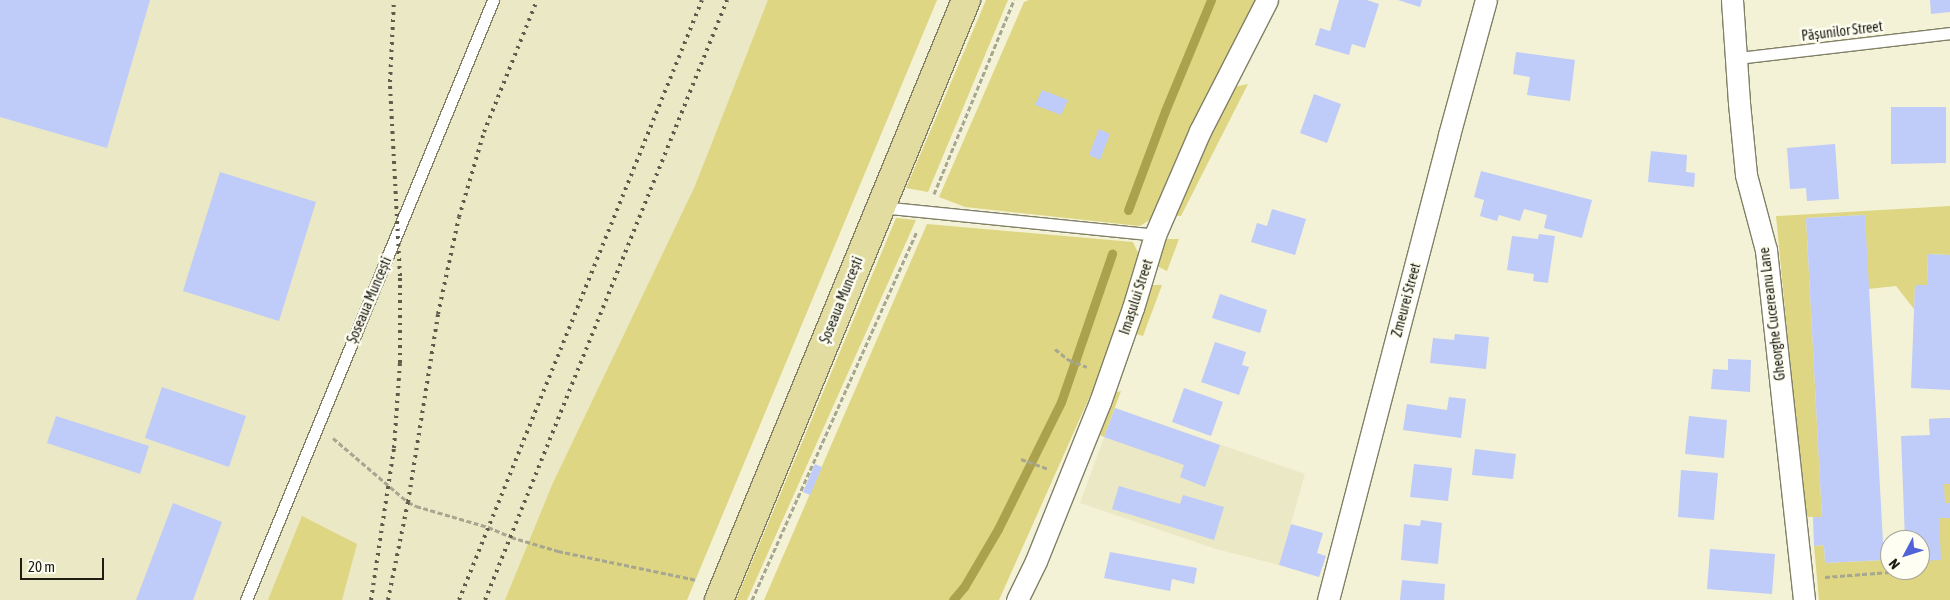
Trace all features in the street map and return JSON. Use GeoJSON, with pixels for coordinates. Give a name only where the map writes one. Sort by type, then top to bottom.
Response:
{"type":"FeatureCollection","features":[{"type":"Feature","properties":{"kind":"main road","name":"Șoseaua Muncești"},"geometry":{"type":"LineString","coordinates":[[711,590],[879,207],[966,0]]}},
{"type":"Feature","properties":{"kind":"street","name":"Imașului Street"},"geometry":{"type":"LineString","coordinates":[[1017,600],[1036,562],[1100,402],[1133,308],[1155,235],[1200,131],[1267,0]]}},
{"type":"Feature","properties":{"kind":"street","name":"Zmeurei Street"},"geometry":{"type":"LineString","coordinates":[[1328,600],[1486,0]]}},
{"type":"Feature","properties":{"kind":"street","name":"Gheorghe Cucereanu Lane"},"geometry":{"type":"LineString","coordinates":[[1732,0],[1738,58],[1738,103],[1746,175],[1766,250],[1804,600]]}},
{"type":"Feature","properties":{"kind":"lane","name":"Șoseaua Muncești"},"geometry":{"type":"LineString","coordinates":[[246,600],[492,0]]}},
{"type":"Feature","properties":{"kind":"lane","name":"Pășunilor Street"},"geometry":{"type":"LineString","coordinates":[[1738,58],[1950,33]]}},
{"type":"Feature","properties":{"kind":"lane"},"geometry":{"type":"LineString","coordinates":[[879,207],[1155,235]]}},
{"type":"Feature","properties":{"kind":"path"},"geometry":{"type":"LineString","coordinates":[[752,600],[925,213],[1014,0]]}},
{"type":"Feature","properties":{"kind":"path"},"geometry":{"type":"LineString","coordinates":[[1055,349],[1069,360],[1092,369]]}},
{"type":"Feature","properties":{"kind":"path"},"geometry":{"type":"LineString","coordinates":[[316,427],[344,445],[408,502],[416,506],[488,527],[511,537],[711,590]]}},
{"type":"Feature","properties":{"kind":"path"},"geometry":{"type":"LineString","coordinates":[[1021,459],[1049,469]]}},
{"type":"Feature","properties":{"kind":"path"},"geometry":{"type":"LineString","coordinates":[[1802,579],[1880,573]]}},
{"type":"Feature","properties":{"kind":"shaded area"},"geometry":{"type":"Polygon","coordinates":[[[0,0],[937,0],[687,600],[0,600],[0,0]]]}},
{"type":"Feature","properties":{"kind":"shaded area"},"geometry":{"type":"Polygon","coordinates":[[[768,0],[937,0],[687,600],[505,600],[552,485],[695,186],[768,0]]]}},
{"type":"Feature","properties":{"kind":"shaded area"},"geometry":{"type":"Polygon","coordinates":[[[986,0],[1008,0],[928,192],[906,188],[986,0]]]}},
{"type":"Feature","properties":{"kind":"shaded area"},"geometry":{"type":"Polygon","coordinates":[[[1029,0],[1256,0],[1151,219],[1140,226],[965,207],[939,197],[1024,2],[1029,0]]]}},
{"type":"Feature","properties":{"kind":"shaded area"},"geometry":{"type":"Polygon","coordinates":[[[1248,84],[1181,216],[1171,216],[1234,87],[1248,84]]]}},
{"type":"Feature","properties":{"kind":"shaded area"},"geometry":{"type":"Polygon","coordinates":[[[1950,206],[1950,255],[1928,254],[1927,285],[1915,285],[1914,309],[1896,286],[1868,289],[1865,215],[1806,218],[1822,517],[1805,517],[1776,216],[1950,206]]]}},
{"type":"Feature","properties":{"kind":"shaded area"},"geometry":{"type":"Polygon","coordinates":[[[896,218],[916,220],[747,600],[736,600],[896,218]]]}},
{"type":"Feature","properties":{"kind":"shaded area"},"geometry":{"type":"Polygon","coordinates":[[[927,224],[1133,242],[1140,257],[1098,378],[999,600],[764,600],[927,224]]]}},
{"type":"Feature","properties":{"kind":"shaded area"},"geometry":{"type":"Polygon","coordinates":[[[1163,239],[1179,239],[1167,271],[1155,265],[1163,239]]]}},
{"type":"Feature","properties":{"kind":"shaded area"},"geometry":{"type":"Polygon","coordinates":[[[1150,285],[1162,285],[1143,336],[1130,332],[1150,285]]]}},
{"type":"Feature","properties":{"kind":"shaded area"},"geometry":{"type":"Polygon","coordinates":[[[1121,391],[1104,437],[1098,434],[1113,393],[1121,391]]]}},
{"type":"Feature","properties":{"kind":"shaded area"},"geometry":{"type":"Polygon","coordinates":[[[1115,408],[1305,474],[1279,565],[1216,549],[1080,503],[1115,408]]]}},
{"type":"Feature","properties":{"kind":"shaded area"},"geometry":{"type":"Polygon","coordinates":[[[1950,418],[1950,600],[1819,600],[1814,546],[1824,545],[1825,563],[1880,560],[1880,580],[1930,580],[1930,530],[1921,530],[1930,435],[1929,419],[1950,418]]]}},
{"type":"Feature","properties":{"kind":"shaded area"},"geometry":{"type":"Polygon","coordinates":[[[302,516],[357,544],[342,600],[268,600],[302,516]]]}},
{"type":"Feature","properties":{"kind":"building"},"geometry":{"type":"Polygon","coordinates":[[[0,0],[150,0],[107,148],[0,117],[0,0]]]}},
{"type":"Feature","properties":{"kind":"building"},"geometry":{"type":"Polygon","coordinates":[[[1339,0],[1367,0],[1379,4],[1365,48],[1352,44],[1349,55],[1315,45],[1320,28],[1330,31],[1339,0]]]}},
{"type":"Feature","properties":{"kind":"building"},"geometry":{"type":"Polygon","coordinates":[[[1398,0],[1422,0],[1420,7],[1398,0]]]}},
{"type":"Feature","properties":{"kind":"building"},"geometry":{"type":"Polygon","coordinates":[[[1930,0],[1950,0],[1950,12],[1931,14],[1930,0]]]}},
{"type":"Feature","properties":{"kind":"building"},"geometry":{"type":"Polygon","coordinates":[[[1516,52],[1575,60],[1570,101],[1527,95],[1530,77],[1513,74],[1516,52]]]}},
{"type":"Feature","properties":{"kind":"building"},"geometry":{"type":"Polygon","coordinates":[[[1042,90],[1068,100],[1061,115],[1035,105],[1042,90]]]}},
{"type":"Feature","properties":{"kind":"building"},"geometry":{"type":"Polygon","coordinates":[[[1314,94],[1341,104],[1327,143],[1300,133],[1314,94]]]}},
{"type":"Feature","properties":{"kind":"building"},"geometry":{"type":"Polygon","coordinates":[[[1891,107],[1946,107],[1946,163],[1891,164],[1891,107]]]}},
{"type":"Feature","properties":{"kind":"building"},"geometry":{"type":"Polygon","coordinates":[[[1099,129],[1110,134],[1100,160],[1089,155],[1099,129]]]}},
{"type":"Feature","properties":{"kind":"building"},"geometry":{"type":"Polygon","coordinates":[[[1835,144],[1839,199],[1807,201],[1806,188],[1790,189],[1787,148],[1835,144]]]}},
{"type":"Feature","properties":{"kind":"building"},"geometry":{"type":"Polygon","coordinates":[[[1651,151],[1687,155],[1686,172],[1695,173],[1694,187],[1648,182],[1651,151]]]}},
{"type":"Feature","properties":{"kind":"building"},"geometry":{"type":"Polygon","coordinates":[[[1481,171],[1592,200],[1582,238],[1544,228],[1547,215],[1524,209],[1520,221],[1499,215],[1497,221],[1480,216],[1484,200],[1474,197],[1481,171]]]}},
{"type":"Feature","properties":{"kind":"building"},"geometry":{"type":"Polygon","coordinates":[[[220,172],[316,202],[279,321],[183,291],[220,172]]]}},
{"type":"Feature","properties":{"kind":"building"},"geometry":{"type":"Polygon","coordinates":[[[1272,209],[1306,219],[1295,255],[1251,242],[1257,223],[1267,226],[1272,209]]]}},
{"type":"Feature","properties":{"kind":"building"},"geometry":{"type":"Polygon","coordinates":[[[1865,215],[1882,530],[1880,530],[1880,560],[1825,563],[1824,545],[1814,546],[1813,517],[1822,517],[1806,218],[1865,215]]]}},
{"type":"Feature","properties":{"kind":"building"},"geometry":{"type":"Polygon","coordinates":[[[1539,234],[1555,236],[1548,283],[1533,281],[1534,274],[1507,270],[1512,236],[1538,239],[1539,234]]]}},
{"type":"Feature","properties":{"kind":"building"},"geometry":{"type":"Polygon","coordinates":[[[1928,254],[1950,255],[1950,390],[1911,388],[1915,285],[1927,285],[1928,254]]]}},
{"type":"Feature","properties":{"kind":"building"},"geometry":{"type":"Polygon","coordinates":[[[1220,294],[1267,310],[1260,333],[1212,318],[1220,294]]]}},
{"type":"Feature","properties":{"kind":"building"},"geometry":{"type":"Polygon","coordinates":[[[1455,334],[1489,337],[1486,369],[1430,363],[1433,338],[1454,340],[1455,334]]]}},
{"type":"Feature","properties":{"kind":"building"},"geometry":{"type":"Polygon","coordinates":[[[1215,342],[1246,352],[1242,365],[1249,367],[1239,395],[1201,382],[1215,342]]]}},
{"type":"Feature","properties":{"kind":"building"},"geometry":{"type":"Polygon","coordinates":[[[1728,359],[1751,360],[1750,392],[1711,389],[1713,369],[1728,370],[1728,359]]]}},
{"type":"Feature","properties":{"kind":"building"},"geometry":{"type":"Polygon","coordinates":[[[162,387],[246,416],[229,467],[145,438],[162,387]]]}},
{"type":"Feature","properties":{"kind":"building"},"geometry":{"type":"Polygon","coordinates":[[[1184,388],[1223,402],[1211,436],[1172,422],[1184,388]]]}},
{"type":"Feature","properties":{"kind":"building"},"geometry":{"type":"Polygon","coordinates":[[[1449,397],[1466,399],[1461,438],[1403,430],[1407,404],[1447,410],[1449,397]]]}},
{"type":"Feature","properties":{"kind":"building"},"geometry":{"type":"Polygon","coordinates":[[[1115,408],[1220,445],[1205,487],[1180,477],[1184,465],[1104,437],[1115,408]]]}},
{"type":"Feature","properties":{"kind":"building"},"geometry":{"type":"Polygon","coordinates":[[[56,416],[149,446],[140,474],[47,443],[56,416]]]}},
{"type":"Feature","properties":{"kind":"building"},"geometry":{"type":"Polygon","coordinates":[[[1689,416],[1727,420],[1724,458],[1685,454],[1689,416]]]}},
{"type":"Feature","properties":{"kind":"building"},"geometry":{"type":"Polygon","coordinates":[[[1950,418],[1950,484],[1944,484],[1945,503],[1950,503],[1950,518],[1939,518],[1941,560],[1930,561],[1930,530],[1905,530],[1901,436],[1930,435],[1929,419],[1950,418]]]}},
{"type":"Feature","properties":{"kind":"building"},"geometry":{"type":"Polygon","coordinates":[[[1475,449],[1516,454],[1513,479],[1472,475],[1475,449]]]}},
{"type":"Feature","properties":{"kind":"building"},"geometry":{"type":"Polygon","coordinates":[[[815,464],[822,467],[810,495],[803,492],[815,464]]]}},
{"type":"Feature","properties":{"kind":"building"},"geometry":{"type":"Polygon","coordinates":[[[1414,464],[1452,468],[1448,501],[1410,497],[1414,464]]]}},
{"type":"Feature","properties":{"kind":"building"},"geometry":{"type":"Polygon","coordinates":[[[1681,470],[1718,473],[1714,520],[1678,517],[1681,470]]]}},
{"type":"Feature","properties":{"kind":"building"},"geometry":{"type":"Polygon","coordinates":[[[1119,486],[1180,504],[1183,495],[1224,507],[1214,540],[1112,509],[1119,486]]]}},
{"type":"Feature","properties":{"kind":"building"},"geometry":{"type":"Polygon","coordinates":[[[173,503],[222,522],[193,600],[136,600],[173,503]]]}},
{"type":"Feature","properties":{"kind":"building"},"geometry":{"type":"Polygon","coordinates":[[[1421,520],[1442,523],[1438,564],[1401,560],[1404,524],[1420,526],[1421,520]]]}},
{"type":"Feature","properties":{"kind":"building"},"geometry":{"type":"Polygon","coordinates":[[[1291,524],[1323,533],[1317,553],[1326,556],[1319,577],[1279,565],[1291,524]]]}},
{"type":"Feature","properties":{"kind":"building"},"geometry":{"type":"Polygon","coordinates":[[[1710,549],[1775,554],[1772,594],[1707,589],[1710,549]]]}},
{"type":"Feature","properties":{"kind":"building"},"geometry":{"type":"Polygon","coordinates":[[[1110,552],[1197,568],[1194,584],[1172,579],[1170,591],[1104,578],[1110,552]]]}},
{"type":"Feature","properties":{"kind":"building"},"geometry":{"type":"Polygon","coordinates":[[[1402,580],[1445,584],[1444,600],[1400,600],[1402,580]]]}},
{"type":"Feature","properties":{"kind":"waterway"},"geometry":{"type":"LineString","coordinates":[[1128,210],[1165,111],[1211,0]]}},
{"type":"Feature","properties":{"kind":"waterway"},"geometry":{"type":"LineString","coordinates":[[953,600],[964,587],[998,529],[1061,402],[1112,254]]}},
{"type":"Feature","properties":{"kind":"railway"},"geometry":{"type":"LineString","coordinates":[[371,600],[394,448],[400,363],[400,276],[390,82],[394,0]]}},
{"type":"Feature","properties":{"kind":"railway"},"geometry":{"type":"LineString","coordinates":[[388,600],[408,502],[438,314],[459,217],[484,132],[537,0]]}},
{"type":"Feature","properties":{"kind":"railway"},"geometry":{"type":"LineString","coordinates":[[459,600],[702,0]]}},
{"type":"Feature","properties":{"kind":"railway"},"geometry":{"type":"LineString","coordinates":[[485,600],[727,0]]}}]}
